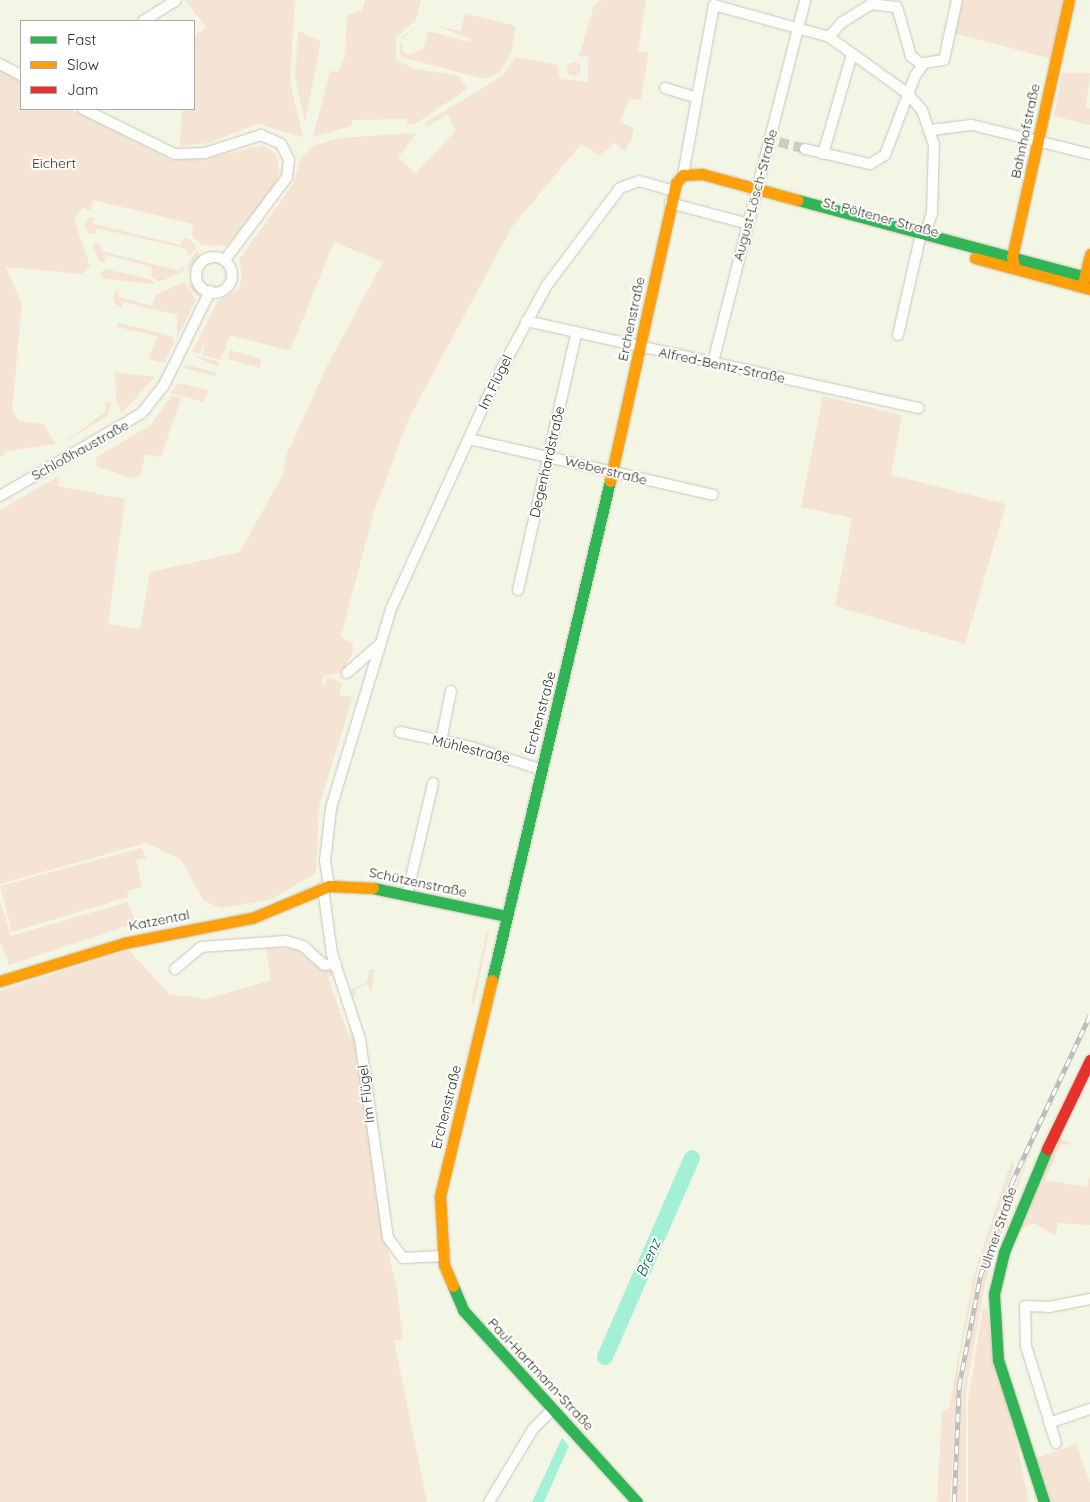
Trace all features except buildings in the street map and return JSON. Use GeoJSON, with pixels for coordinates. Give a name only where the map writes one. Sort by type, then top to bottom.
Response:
{"type":"FeatureCollection","features":[{"type":"Feature","properties":{"kind":"main road","name":"Bahnhofstraße"},"geometry":{"type":"LineString","coordinates":[[1015,269],[1012,257],[1069,0]]}},
{"type":"Feature","properties":{"kind":"main road","name":"St. Pöltener Straße"},"geometry":{"type":"LineString","coordinates":[[680,177],[702,174],[754,193]]}},
{"type":"Feature","properties":{"kind":"main road","name":"Erchenstraße"},"geometry":{"type":"LineString","coordinates":[[442,1256],[440,1196],[612,471],[670,203],[680,177]]}},
{"type":"Feature","properties":{"kind":"main road","name":"St. Pöltener Straße"},"geometry":{"type":"LineString","coordinates":[[674,190],[694,182],[754,193],[922,237],[1012,257],[1086,283]]}},
{"type":"Feature","properties":{"kind":"main road","name":"St. Pöltener Straße"},"geometry":{"type":"LineString","coordinates":[[922,237],[1015,269],[1086,283]]}},
{"type":"Feature","properties":{"kind":"main road"},"geometry":{"type":"LineString","coordinates":[[1086,283],[1090,254]]}},
{"type":"Feature","properties":{"kind":"main road","name":"Schützenstraße"},"geometry":{"type":"LineString","coordinates":[[326,887],[363,886],[507,916]]}},
{"type":"Feature","properties":{"kind":"main road","name":"Katzental"},"geometry":{"type":"LineString","coordinates":[[0,980],[143,938],[252,918],[326,887]]}},
{"type":"Feature","properties":{"kind":"main road","name":"Ulmer Straße"},"geometry":{"type":"LineString","coordinates":[[1044,1502],[998,1360],[994,1294],[1004,1252],[1030,1184],[1090,1060]]}},
{"type":"Feature","properties":{"kind":"main road","name":"Paul-Hartmann-Straße"},"geometry":{"type":"LineString","coordinates":[[442,1256],[463,1310],[637,1502]]}},
{"type":"Feature","properties":{"kind":"street"},"geometry":{"type":"LineString","coordinates":[[144,20],[176,0]]}},
{"type":"Feature","properties":{"kind":"street","name":"August-Lösch-Straße"},"geometry":{"type":"LineString","coordinates":[[713,362],[745,223],[754,193],[775,141],[805,0]]}},
{"type":"Feature","properties":{"kind":"street"},"geometry":{"type":"LineString","coordinates":[[805,149],[870,164],[878,161],[886,151],[907,93],[922,65],[944,60],[957,0]]}},
{"type":"Feature","properties":{"kind":"street"},"geometry":{"type":"LineString","coordinates":[[829,37],[841,23],[871,4],[897,7],[911,56],[922,65]]}},
{"type":"Feature","properties":{"kind":"street"},"geometry":{"type":"LineString","coordinates":[[680,177],[714,5],[829,37],[907,93],[922,110],[931,130],[932,213],[922,237],[898,335]]}},
{"type":"Feature","properties":{"kind":"street"},"geometry":{"type":"LineString","coordinates":[[823,154],[852,54]]}},
{"type":"Feature","properties":{"kind":"street"},"geometry":{"type":"LineString","coordinates":[[0,64],[20,74]]}},
{"type":"Feature","properties":{"kind":"street"},"geometry":{"type":"LineString","coordinates":[[665,88],[695,96]]}},
{"type":"Feature","properties":{"kind":"street"},"geometry":{"type":"LineString","coordinates":[[85,110],[175,154],[200,154],[261,135],[281,144],[289,160],[287,177],[225,260]]}},
{"type":"Feature","properties":{"kind":"street"},"geometry":{"type":"LineString","coordinates":[[931,130],[972,125],[1090,154]]}},
{"type":"Feature","properties":{"kind":"street","name":"Im Flügel"},"geometry":{"type":"LineString","coordinates":[[442,1256],[403,1258],[390,1245],[374,1158],[360,1039],[336,964],[326,887],[325,861],[331,808],[391,609],[469,438],[526,321],[620,188],[638,180],[674,190]]}},
{"type":"Feature","properties":{"kind":"street"},"geometry":{"type":"LineString","coordinates":[[670,203],[745,223]]}},
{"type":"Feature","properties":{"kind":"street"},"geometry":{"type":"LineString","coordinates":[[211,257],[225,260],[231,268],[231,282],[222,290],[210,292],[199,282],[199,266],[211,257]]}},
{"type":"Feature","properties":{"kind":"street","name":"Schloßhaustraße"},"geometry":{"type":"LineString","coordinates":[[0,496],[142,413],[164,385],[210,292]]}},
{"type":"Feature","properties":{"kind":"street","name":"Alfred-Bentz-Straße"},"geometry":{"type":"LineString","coordinates":[[526,321],[576,334],[713,362],[918,408]]}},
{"type":"Feature","properties":{"kind":"street","name":"Degenhardstraße"},"geometry":{"type":"LineString","coordinates":[[518,590],[576,334]]}},
{"type":"Feature","properties":{"kind":"street","name":"Weberstraße"},"geometry":{"type":"LineString","coordinates":[[469,438],[713,495]]}},
{"type":"Feature","properties":{"kind":"street"},"geometry":{"type":"LineString","coordinates":[[347,673],[380,645]]}},
{"type":"Feature","properties":{"kind":"street"},"geometry":{"type":"LineString","coordinates":[[441,741],[451,691]]}},
{"type":"Feature","properties":{"kind":"street","name":"Mühlestraße"},"geometry":{"type":"LineString","coordinates":[[400,732],[540,768]]}},
{"type":"Feature","properties":{"kind":"street"},"geometry":{"type":"LineString","coordinates":[[407,895],[433,783]]}},
{"type":"Feature","properties":{"kind":"street"},"geometry":{"type":"LineString","coordinates":[[175,969],[201,947],[286,941],[303,946],[324,964],[336,964]]}},
{"type":"Feature","properties":{"kind":"street"},"geometry":{"type":"LineString","coordinates":[[1056,1443],[1026,1346],[1025,1306],[1049,1307],[1090,1299]]}},
{"type":"Feature","properties":{"kind":"street"},"geometry":{"type":"LineString","coordinates":[[489,1502],[533,1429],[553,1409]]}},
{"type":"Feature","properties":{"kind":"street"},"geometry":{"type":"LineString","coordinates":[[1049,1424],[1090,1409]]}},
{"type":"Feature","properties":{"kind":"green space"},"geometry":{"type":"Polygon","coordinates":[[[185,0],[295,0],[290,81],[303,137],[258,124],[208,143],[180,146],[182,110],[195,110],[195,36],[206,27],[185,0]]]}},
{"type":"Feature","properties":{"kind":"green space"},"geometry":{"type":"Polygon","coordinates":[[[365,0],[421,0],[416,20],[396,37],[396,60],[413,68],[459,76],[467,89],[415,124],[407,125],[407,119],[352,120],[351,126],[313,137],[330,71],[338,72],[345,57],[347,15],[362,10],[365,0]]]}},
{"type":"Feature","properties":{"kind":"green space"},"geometry":{"type":"Polygon","coordinates":[[[603,0],[646,0],[638,51],[649,52],[641,99],[629,100],[620,122],[634,128],[631,141],[625,151],[615,143],[600,156],[581,144],[512,227],[409,418],[374,512],[341,636],[353,645],[353,652],[342,672],[324,676],[322,684],[325,687],[327,677],[342,683],[339,696],[353,696],[319,806],[316,873],[270,900],[221,908],[204,901],[181,859],[146,843],[0,884],[0,510],[59,476],[58,486],[125,499],[108,624],[140,629],[150,572],[240,552],[283,474],[286,456],[327,366],[383,262],[334,242],[290,351],[230,335],[221,360],[202,355],[206,340],[199,354],[192,352],[218,301],[238,290],[242,275],[239,260],[293,184],[301,158],[313,146],[339,138],[416,133],[398,158],[416,173],[456,130],[447,114],[427,127],[425,123],[504,75],[516,57],[557,65],[560,79],[588,82],[588,57],[579,56],[594,5],[603,0]]]}},
{"type":"Feature","properties":{"kind":"green space"},"geometry":{"type":"Polygon","coordinates":[[[957,0],[1065,0],[1052,59],[950,32],[957,0]]]}},
{"type":"Feature","properties":{"kind":"green space"},"geometry":{"type":"Polygon","coordinates":[[[465,13],[516,26],[511,53],[500,72],[484,79],[401,57],[399,47],[401,40],[403,51],[410,55],[423,49],[428,31],[469,42],[469,38],[433,25],[461,31],[465,13]]]}},
{"type":"Feature","properties":{"kind":"green space"},"geometry":{"type":"Polygon","coordinates":[[[421,23],[401,40],[402,37],[421,23]]]}},
{"type":"Feature","properties":{"kind":"green space"},"geometry":{"type":"Polygon","coordinates":[[[298,31],[321,41],[305,122],[295,78],[298,31]]]}},
{"type":"Feature","properties":{"kind":"green space"},"geometry":{"type":"Polygon","coordinates":[[[574,62],[579,64],[581,69],[579,74],[574,76],[569,74],[567,69],[569,64],[574,62]]]}},
{"type":"Feature","properties":{"kind":"green space","name":"Eichert"},"geometry":{"type":"Polygon","coordinates":[[[0,70],[20,80],[20,110],[73,110],[171,160],[206,159],[263,145],[276,154],[280,171],[273,189],[227,246],[202,245],[192,236],[193,224],[93,200],[91,210],[83,208],[74,219],[90,266],[82,274],[6,267],[22,304],[12,411],[19,421],[43,424],[56,444],[8,451],[0,458],[0,70]]]}},
{"type":"Feature","properties":{"kind":"green space"},"geometry":{"type":"Polygon","coordinates":[[[1062,73],[1090,73],[1086,107],[1090,109],[1090,125],[1054,116],[1062,73]]]}},
{"type":"Feature","properties":{"kind":"green space"},"geometry":{"type":"Polygon","coordinates":[[[89,217],[94,218],[93,224],[181,245],[183,238],[190,239],[197,248],[188,257],[187,249],[97,228],[95,234],[89,234],[84,225],[89,217]]]}},
{"type":"Feature","properties":{"kind":"green space"},"geometry":{"type":"Polygon","coordinates":[[[92,243],[101,245],[101,251],[180,271],[184,264],[183,272],[159,282],[151,276],[152,267],[106,255],[104,262],[99,261],[92,243]]]}},
{"type":"Feature","properties":{"kind":"green space"},"geometry":{"type":"Polygon","coordinates":[[[197,251],[201,258],[186,271],[190,260],[197,251]]]}},
{"type":"Feature","properties":{"kind":"green space"},"geometry":{"type":"Polygon","coordinates":[[[105,269],[150,279],[155,284],[105,279],[100,273],[105,269]]]}},
{"type":"Feature","properties":{"kind":"green space"},"geometry":{"type":"Polygon","coordinates":[[[184,282],[196,300],[177,338],[177,315],[123,302],[121,308],[114,302],[114,293],[119,290],[118,297],[152,306],[155,295],[184,282]]]}},
{"type":"Feature","properties":{"kind":"green space"},"geometry":{"type":"Polygon","coordinates":[[[187,282],[198,287],[200,298],[192,291],[187,282]]]}},
{"type":"Feature","properties":{"kind":"green space"},"geometry":{"type":"Polygon","coordinates":[[[119,316],[118,323],[172,336],[174,343],[164,363],[148,359],[158,336],[117,327],[119,316]]]}},
{"type":"Feature","properties":{"kind":"green space"},"geometry":{"type":"Polygon","coordinates":[[[230,350],[262,359],[259,368],[228,359],[230,350]]]}},
{"type":"Feature","properties":{"kind":"green space"},"geometry":{"type":"Polygon","coordinates":[[[191,355],[220,362],[218,366],[191,355]]]}},
{"type":"Feature","properties":{"kind":"green space"},"geometry":{"type":"Polygon","coordinates":[[[186,365],[216,372],[215,376],[183,368],[186,365]]]}},
{"type":"Feature","properties":{"kind":"green space"},"geometry":{"type":"Polygon","coordinates":[[[115,372],[155,377],[122,413],[116,398],[115,372]]]}},
{"type":"Feature","properties":{"kind":"green space"},"geometry":{"type":"Polygon","coordinates":[[[178,383],[208,390],[204,402],[171,393],[178,383]]]}},
{"type":"Feature","properties":{"kind":"green space"},"geometry":{"type":"Polygon","coordinates":[[[171,396],[181,398],[161,457],[145,454],[141,473],[134,479],[98,467],[95,458],[151,425],[171,396]]]}},
{"type":"Feature","properties":{"kind":"green space"},"geometry":{"type":"Polygon","coordinates":[[[823,396],[902,415],[891,475],[1006,504],[965,644],[835,606],[852,518],[801,507],[823,396]]]}},
{"type":"Feature","properties":{"kind":"green space"},"geometry":{"type":"Polygon","coordinates":[[[107,401],[111,403],[107,416],[60,445],[105,412],[107,401]]]}},
{"type":"Feature","properties":{"kind":"green space"},"geometry":{"type":"Polygon","coordinates":[[[141,848],[147,858],[136,860],[142,887],[127,891],[128,897],[12,932],[0,886],[141,848]]]}},
{"type":"Feature","properties":{"kind":"green space"},"geometry":{"type":"Polygon","coordinates":[[[0,901],[11,936],[128,902],[136,923],[9,965],[0,941],[0,901]]]}},
{"type":"Feature","properties":{"kind":"green space"},"geometry":{"type":"Polygon","coordinates":[[[487,931],[489,931],[474,1004],[471,1003],[487,931]]]}},
{"type":"Feature","properties":{"kind":"green space"},"geometry":{"type":"Polygon","coordinates":[[[296,948],[314,964],[332,968],[334,974],[328,977],[348,1034],[355,1033],[377,1202],[397,1289],[403,1339],[394,1341],[427,1502],[0,1502],[0,991],[129,950],[169,994],[206,999],[271,980],[266,949],[296,948]]]}},
{"type":"Feature","properties":{"kind":"green space"},"geometry":{"type":"Polygon","coordinates":[[[375,969],[371,993],[367,984],[355,990],[357,995],[352,997],[350,990],[367,982],[369,970],[375,969]]]}},
{"type":"Feature","properties":{"kind":"green space"},"geometry":{"type":"Polygon","coordinates":[[[1035,1138],[985,1283],[966,1391],[966,1502],[957,1502],[958,1427],[973,1318],[991,1247],[1035,1138]]]}},
{"type":"Feature","properties":{"kind":"green space"},"geometry":{"type":"Polygon","coordinates":[[[1059,1138],[1074,1145],[1061,1144],[1045,1180],[1087,1187],[1090,1174],[1090,1225],[1058,1223],[1055,1236],[1034,1223],[1019,1230],[1059,1138]]]}},
{"type":"Feature","properties":{"kind":"green space"},"geometry":{"type":"Polygon","coordinates":[[[1011,1162],[1015,1164],[977,1274],[959,1361],[950,1502],[937,1502],[942,1411],[949,1408],[973,1278],[1011,1162]]]}},
{"type":"Feature","properties":{"kind":"green space"},"geometry":{"type":"Polygon","coordinates":[[[983,1307],[987,1308],[993,1361],[1015,1434],[1029,1502],[968,1502],[968,1402],[983,1307]]]}},
{"type":"Feature","properties":{"kind":"green space"},"geometry":{"type":"Polygon","coordinates":[[[1076,1444],[1090,1482],[1090,1502],[1051,1502],[1036,1458],[1076,1444]]]}},
{"type":"Feature","properties":{"kind":"water"},"geometry":{"type":"Polygon","coordinates":[[[562,1438],[569,1446],[544,1502],[532,1502],[562,1438]]]}},
{"type":"Feature","properties":{"kind":"waterway","name":"Brenz"},"geometry":{"type":"LineString","coordinates":[[605,1357],[692,1158]]}},
{"type":"Feature","properties":{"kind":"tunnel"},"geometry":{"type":"LineString","coordinates":[[779,142],[805,149]]}},
{"type":"Feature","properties":{"kind":"railway"},"geometry":{"type":"LineString","coordinates":[[954,1502],[959,1386],[980,1277],[1012,1182],[1090,1015]]}},
{"type":"Feature","properties":{"kind":"traffic: fast"},"geometry":{"type":"LineString","coordinates":[[798,200],[1090,278]]}},
{"type":"Feature","properties":{"kind":"traffic: fast"},"geometry":{"type":"LineString","coordinates":[[492,980],[610,481]]}},
{"type":"Feature","properties":{"kind":"traffic: fast"},"geometry":{"type":"LineString","coordinates":[[373,888],[507,916]]}},
{"type":"Feature","properties":{"kind":"traffic: fast"},"geometry":{"type":"LineString","coordinates":[[1044,1502],[998,1360],[994,1294],[1004,1252],[1047,1149]]}},
{"type":"Feature","properties":{"kind":"traffic: fast"},"geometry":{"type":"LineString","coordinates":[[453,1286],[463,1310],[637,1502]]}},
{"type":"Feature","properties":{"kind":"traffic: slow"},"geometry":{"type":"LineString","coordinates":[[1014,267],[1012,257],[1069,0]]}},
{"type":"Feature","properties":{"kind":"traffic: slow"},"geometry":{"type":"LineString","coordinates":[[610,481],[676,183],[683,175],[702,174],[798,200]]}},
{"type":"Feature","properties":{"kind":"traffic: slow"},"geometry":{"type":"LineString","coordinates":[[1082,287],[1090,254]]}},
{"type":"Feature","properties":{"kind":"traffic: slow"},"geometry":{"type":"LineString","coordinates":[[975,258],[1090,289]]}},
{"type":"Feature","properties":{"kind":"traffic: slow"},"geometry":{"type":"LineString","coordinates":[[0,981],[124,943],[252,918],[329,886],[373,888]]}},
{"type":"Feature","properties":{"kind":"traffic: slow"},"geometry":{"type":"LineString","coordinates":[[453,1286],[444,1265],[440,1196],[492,980]]}},
{"type":"Feature","properties":{"kind":"traffic: jam"},"geometry":{"type":"LineString","coordinates":[[1047,1149],[1090,1060]]}}]}
